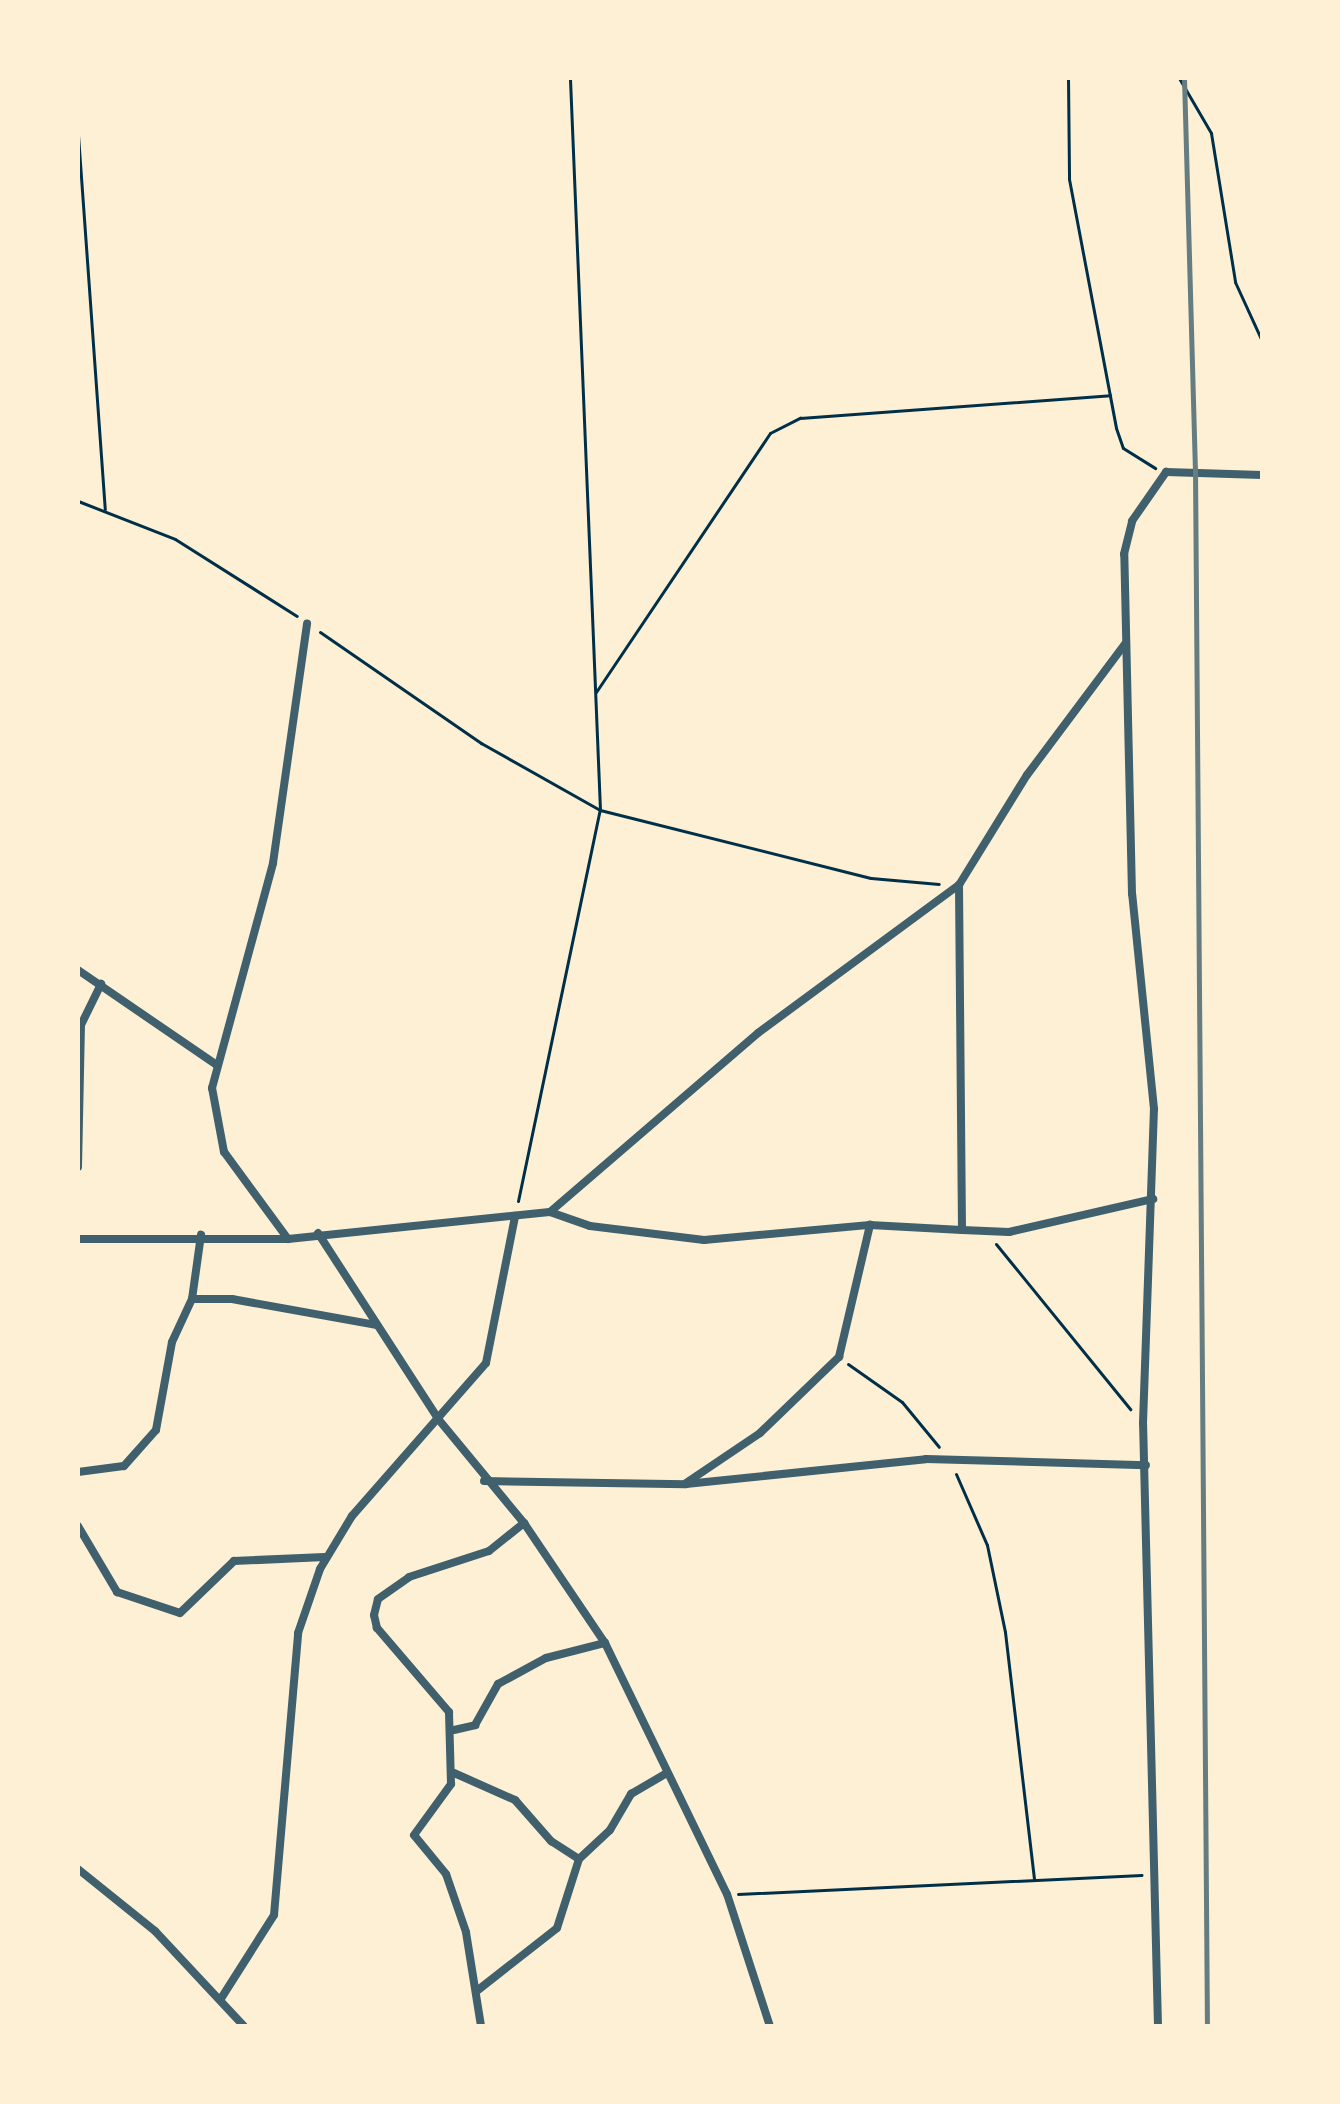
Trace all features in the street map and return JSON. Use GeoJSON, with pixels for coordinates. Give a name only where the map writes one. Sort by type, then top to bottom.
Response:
{"type":"FeatureCollection","features":[{"type":"Feature","properties":{"kind":"street"},"geometry":{"type":"LineString","coordinates":[[1158,2026],[1150,1875],[1143,1423],[1154,1109],[1132,894],[1124,554],[1132,521],[1166,472],[1262,475]]}},
{"type":"Feature","properties":{"kind":"street"},"geometry":{"type":"LineString","coordinates":[[288,1239],[224,1152],[212,1119],[217,1065],[273,863],[307,623]]}},
{"type":"Feature","properties":{"kind":"street"},"geometry":{"type":"LineString","coordinates":[[550,1212],[746,1042],[959,885],[1027,775],[1126,644]]}},
{"type":"Feature","properties":{"kind":"street"},"geometry":{"type":"LineString","coordinates":[[959,885],[962,1230]]}},
{"type":"Feature","properties":{"kind":"street"},"geometry":{"type":"LineString","coordinates":[[78,970],[217,1065]]}},
{"type":"Feature","properties":{"kind":"street"},"geometry":{"type":"LineString","coordinates":[[78,1167],[79,1026],[101,984]]}},
{"type":"Feature","properties":{"kind":"street"},"geometry":{"type":"LineString","coordinates":[[78,1239],[201,1235],[288,1239],[318,1233],[550,1212],[590,1226],[704,1240],[870,1225],[990,1234],[1153,1199]]}},
{"type":"Feature","properties":{"kind":"street"},"geometry":{"type":"LineString","coordinates":[[222,1997],[274,1915],[298,1633],[325,1557],[352,1516],[486,1363],[515,1216]]}},
{"type":"Feature","properties":{"kind":"street"},"geometry":{"type":"LineString","coordinates":[[686,1484],[760,1433],[839,1357],[870,1225]]}},
{"type":"Feature","properties":{"kind":"street"},"geometry":{"type":"LineString","coordinates":[[318,1233],[439,1420],[484,1481],[524,1523],[605,1643],[727,1894],[770,2026]]}},
{"type":"Feature","properties":{"kind":"street"},"geometry":{"type":"LineString","coordinates":[[78,1472],[124,1466],[144,1451],[165,1405],[172,1342],[192,1299],[201,1235]]}},
{"type":"Feature","properties":{"kind":"street"},"geometry":{"type":"LineString","coordinates":[[192,1299],[232,1299],[376,1325]]}},
{"type":"Feature","properties":{"kind":"street"},"geometry":{"type":"LineString","coordinates":[[484,1481],[686,1484],[949,1462],[1146,1465]]}},
{"type":"Feature","properties":{"kind":"street"},"geometry":{"type":"LineString","coordinates":[[481,2026],[478,1990],[446,1874],[415,1844],[417,1829],[446,1801],[454,1773],[454,1730],[442,1698],[377,1628],[378,1599],[409,1577],[489,1551],[524,1523]]}},
{"type":"Feature","properties":{"kind":"street"},"geometry":{"type":"LineString","coordinates":[[78,1526],[117,1592],[180,1613],[234,1561],[325,1557]]}},
{"type":"Feature","properties":{"kind":"street"},"geometry":{"type":"LineString","coordinates":[[454,1730],[482,1717],[498,1684],[546,1658],[605,1643]]}},
{"type":"Feature","properties":{"kind":"street"},"geometry":{"type":"LineString","coordinates":[[454,1773],[515,1800],[579,1859]]}},
{"type":"Feature","properties":{"kind":"street"},"geometry":{"type":"LineString","coordinates":[[478,1990],[557,1928],[579,1859],[610,1830],[631,1794],[667,1773]]}},
{"type":"Feature","properties":{"kind":"street"},"geometry":{"type":"LineString","coordinates":[[78,1869],[222,1997],[244,2026]]}},
{"type":"Feature","properties":{"kind":"path"},"geometry":{"type":"LineString","coordinates":[[515,1216],[600,810],[570,78]]}},
{"type":"Feature","properties":{"kind":"path"},"geometry":{"type":"LineString","coordinates":[[1068,78],[1069,179],[1123,448],[1166,472]]}},
{"type":"Feature","properties":{"kind":"path"},"geometry":{"type":"LineString","coordinates":[[1179,78],[1211,133],[1235,282],[1262,341]]}},
{"type":"Feature","properties":{"kind":"path"},"geometry":{"type":"LineString","coordinates":[[78,135],[105,509]]}},
{"type":"Feature","properties":{"kind":"path"},"geometry":{"type":"LineString","coordinates":[[594,694],[770,433],[800,418],[1110,395]]}},
{"type":"Feature","properties":{"kind":"path"},"geometry":{"type":"LineString","coordinates":[[78,501],[175,539],[307,623],[481,743],[600,810],[871,878],[959,885]]}},
{"type":"Feature","properties":{"kind":"path"},"geometry":{"type":"LineString","coordinates":[[990,1234],[1071,1346],[1143,1423]]}},
{"type":"Feature","properties":{"kind":"path"},"geometry":{"type":"LineString","coordinates":[[839,1357],[902,1402],[949,1462],[976,1511],[1005,1632],[1034,1879]]}},
{"type":"Feature","properties":{"kind":"path"},"geometry":{"type":"LineString","coordinates":[[727,1894],[1150,1875]]}},
{"type":"Feature","properties":{"kind":"railway"},"geometry":{"type":"LineString","coordinates":[[1184,78],[1195,469],[1207,2026]]}}]}
